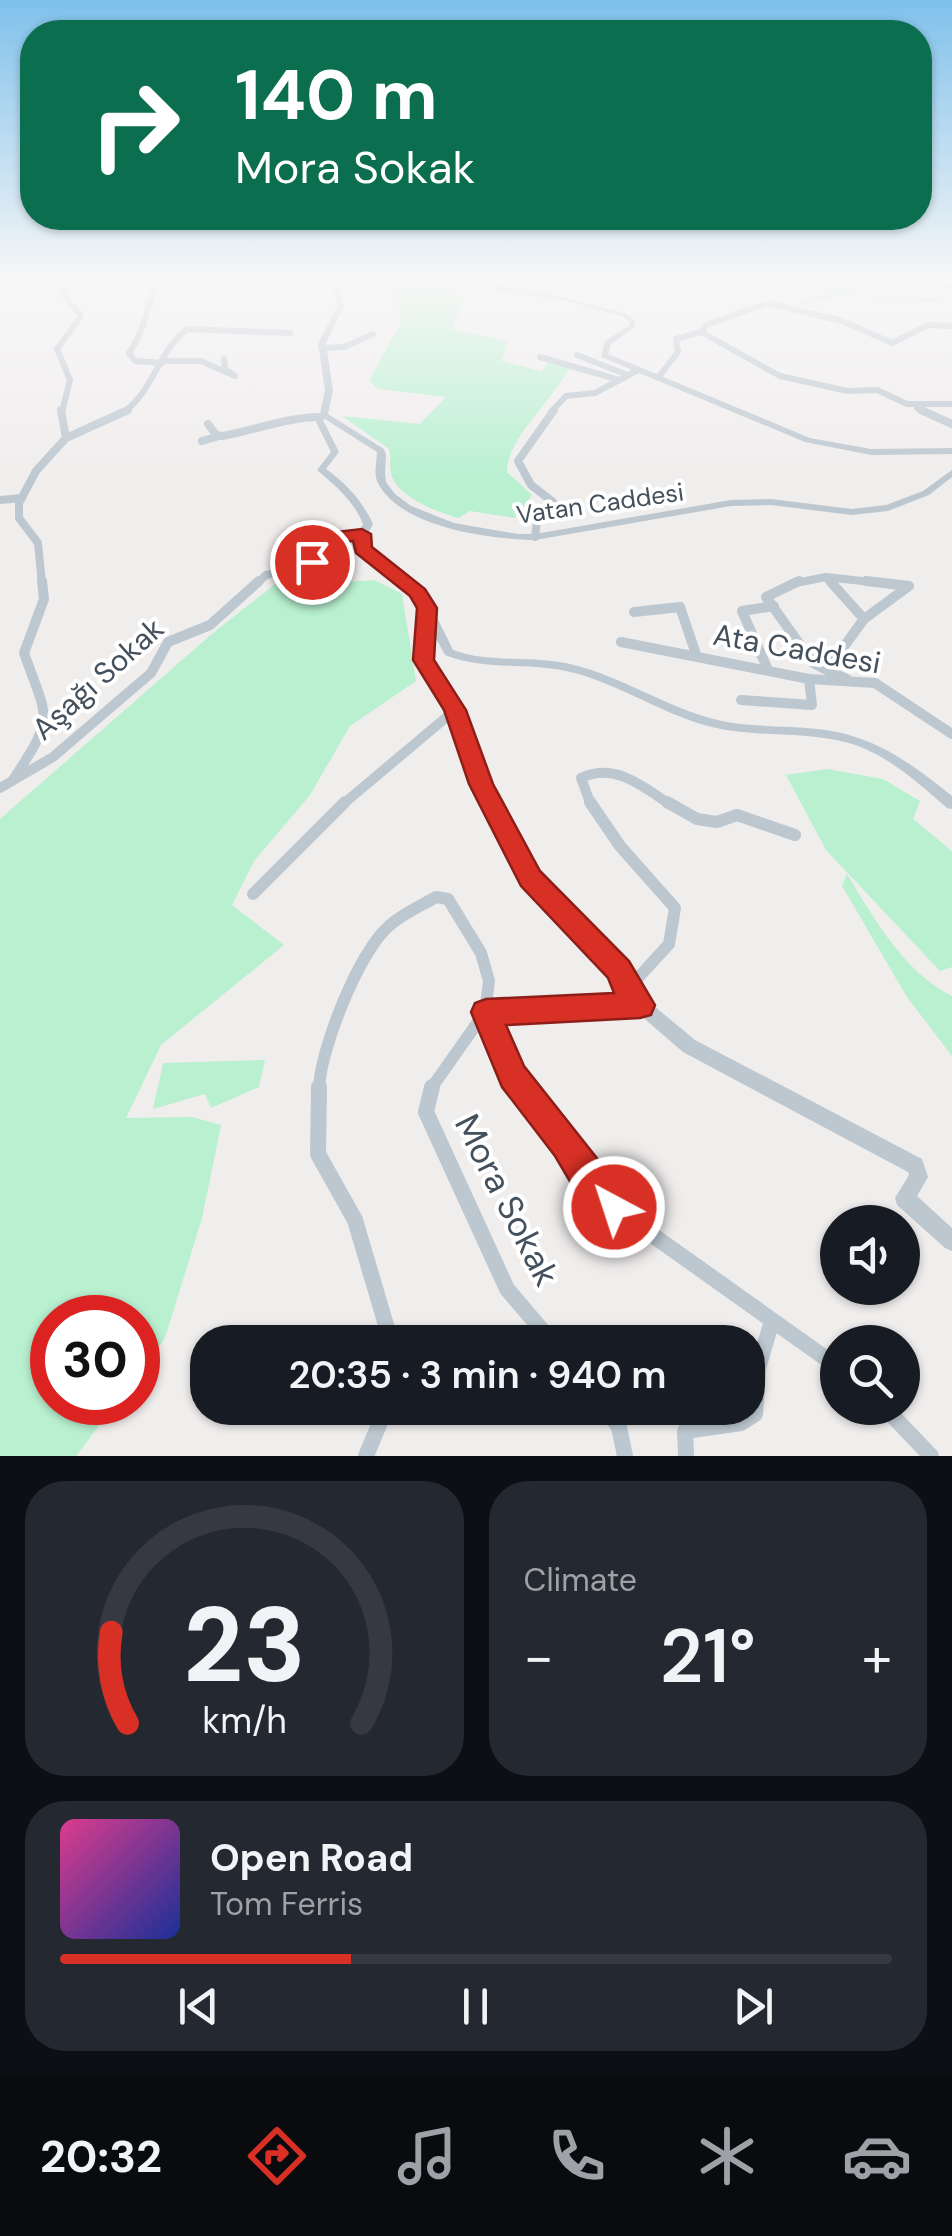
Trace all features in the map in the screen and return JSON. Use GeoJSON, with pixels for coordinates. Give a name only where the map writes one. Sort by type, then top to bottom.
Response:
{"type":"FeatureCollection","features":[{"type":"Feature","properties":{"kind":"street"},"geometry":{"type":"LineString","coordinates":[[59,346],[57,349],[70,380],[61,409],[66,438]]}},
{"type":"Feature","properties":{"kind":"street"},"geometry":{"type":"LineString","coordinates":[[134,346],[129,353],[135,361],[201,360],[218,372],[235,376],[225,369],[224,359]]}},
{"type":"Feature","properties":{"kind":"street"},"geometry":{"type":"LineString","coordinates":[[0,500],[22,498],[36,471],[66,438],[124,417],[135,408],[163,362],[166,346]]}},
{"type":"Feature","properties":{"kind":"street"},"geometry":{"type":"LineString","coordinates":[[348,346],[323,348],[329,390],[322,430],[335,452],[321,470],[338,480],[366,514],[368,524],[362,534],[362,549],[418,593],[450,652],[470,662],[530,661],[566,666],[656,704],[746,732],[834,735],[862,743],[917,775],[952,804]]}},
{"type":"Feature","properties":{"kind":"street"},"geometry":{"type":"LineString","coordinates":[[607,346],[603,349],[613,361],[660,375],[707,400],[808,440],[886,453],[952,451]]}},
{"type":"Feature","properties":{"kind":"street"},"geometry":{"type":"LineString","coordinates":[[660,375],[678,352],[677,346]]}},
{"type":"Feature","properties":{"kind":"street"},"geometry":{"type":"LineString","coordinates":[[724,346],[771,373],[841,390],[877,390],[952,424]]}},
{"type":"Feature","properties":{"kind":"street"},"geometry":{"type":"LineString","coordinates":[[576,356],[626,374]]}},
{"type":"Feature","properties":{"kind":"street"},"geometry":{"type":"LineString","coordinates":[[540,357],[616,378]]}},
{"type":"Feature","properties":{"kind":"street"},"geometry":{"type":"LineString","coordinates":[[535,537],[538,522],[552,502],[532,485],[518,461],[539,426],[566,396],[595,393],[616,378],[638,370]]}},
{"type":"Feature","properties":{"kind":"street"},"geometry":{"type":"LineString","coordinates":[[907,404],[952,404]]}},
{"type":"Feature","properties":{"kind":"street"},"geometry":{"type":"LineString","coordinates":[[202,440],[273,427],[297,417],[322,416]]}},
{"type":"Feature","properties":{"kind":"street","name":"Vatan Caddesi"},"geometry":{"type":"LineString","coordinates":[[322,416],[377,446],[384,457],[382,483],[421,512],[491,535],[535,537],[731,503],[770,502],[852,512],[888,508],[926,493],[952,473]]}},
{"type":"Feature","properties":{"kind":"street"},"geometry":{"type":"LineString","coordinates":[[208,424],[219,436]]}},
{"type":"Feature","properties":{"kind":"street","name":"Aşağı Sokak"},"geometry":{"type":"LineString","coordinates":[[13,780],[43,735],[48,719],[45,701],[24,653],[44,599],[38,543],[19,518],[22,498]]}},
{"type":"Feature","properties":{"kind":"street","name":"Aşağı Sokak"},"geometry":{"type":"LineString","coordinates":[[0,788],[53,756],[151,673],[168,642],[210,625],[266,575],[308,566],[326,538],[362,534]]}},
{"type":"Feature","properties":{"kind":"street"},"geometry":{"type":"LineString","coordinates":[[826,577],[864,619]]}},
{"type":"Feature","properties":{"kind":"street"},"geometry":{"type":"LineString","coordinates":[[826,670],[864,619],[909,586],[826,577],[774,591],[766,597],[813,663],[826,670],[848,680]]}},
{"type":"Feature","properties":{"kind":"street"},"geometry":{"type":"LineString","coordinates":[[634,612],[680,606],[697,657]]}},
{"type":"Feature","properties":{"kind":"street"},"geometry":{"type":"LineString","coordinates":[[768,670],[742,611],[774,606]]}},
{"type":"Feature","properties":{"kind":"street"},"geometry":{"type":"LineString","coordinates":[[427,608],[424,660],[455,710],[481,784],[531,878],[618,970],[627,990],[640,1005],[689,1046],[915,1166],[919,1177],[904,1198],[952,1241]]}},
{"type":"Feature","properties":{"kind":"street","name":"Ata Caddesi"},"geometry":{"type":"LineString","coordinates":[[621,642],[809,679],[875,682],[952,734]]}},
{"type":"Feature","properties":{"kind":"street"},"geometry":{"type":"LineString","coordinates":[[741,700],[812,704],[809,679]]}},
{"type":"Feature","properties":{"kind":"street"},"geometry":{"type":"LineString","coordinates":[[253,894],[350,796],[455,710]]}},
{"type":"Feature","properties":{"kind":"street"},"geometry":{"type":"LineString","coordinates":[[627,990],[664,953],[674,933],[675,908],[623,850],[586,793],[581,778],[588,771],[604,769],[633,780],[692,817],[715,824],[738,815],[795,835]]}},
{"type":"Feature","properties":{"kind":"street"},"geometry":{"type":"LineString","coordinates":[[386,1325],[354,1220],[318,1154],[319,1064],[372,947],[388,926],[436,897],[448,899],[476,939],[493,990],[486,1012],[513,1077],[567,1144],[590,1183],[614,1207],[820,1354]]}},
{"type":"Feature","properties":{"kind":"street"},"geometry":{"type":"LineString","coordinates":[[486,1012],[640,1005]]}},
{"type":"Feature","properties":{"kind":"street","name":"Mora Sokak"},"geometry":{"type":"LineString","coordinates":[[486,1012],[429,1090],[426,1112],[507,1288],[538,1325]]}},
{"type":"Feature","properties":{"kind":"street"},"geometry":{"type":"LineString","coordinates":[[686,1456],[685,1431],[700,1424],[743,1423],[755,1414],[761,1402],[757,1373],[772,1321]]}},
{"type":"Feature","properties":{"kind":"street"},"geometry":{"type":"LineString","coordinates":[[366,1456],[379,1425]]}},
{"type":"Feature","properties":{"kind":"street"},"geometry":{"type":"LineString","coordinates":[[618,1425],[625,1456]]}},
{"type":"Feature","properties":{"kind":"street"},"geometry":{"type":"LineString","coordinates":[[901,1425],[931,1456]]}},
{"type":"Feature","properties":{"kind":"green space"},"geometry":{"type":"Polygon","coordinates":[[[388,346],[506,346],[502,361],[541,371],[549,363],[569,368],[522,433],[509,459],[507,472],[532,495],[515,518],[470,511],[458,518],[419,502],[401,489],[390,470],[389,449],[342,416],[420,424],[446,397],[378,389],[369,380],[388,346]]]}},
{"type":"Feature","properties":{"kind":"green space"},"geometry":{"type":"Polygon","coordinates":[[[299,577],[331,583],[374,580],[402,594],[416,681],[350,726],[310,795],[254,861],[232,905],[284,945],[161,1045],[126,1118],[192,1117],[221,1125],[202,1218],[165,1338],[160,1345],[160,1295],[30,1295],[30,1425],[99,1425],[76,1456],[0,1456],[0,819],[213,633],[279,581],[299,577]]]}},
{"type":"Feature","properties":{"kind":"green space"},"geometry":{"type":"Polygon","coordinates":[[[827,769],[883,779],[920,801],[913,819],[952,851],[952,967],[940,971],[826,850],[786,775],[827,769]]]}},
{"type":"Feature","properties":{"kind":"green space"},"geometry":{"type":"Polygon","coordinates":[[[847,874],[905,959],[952,996],[952,1056],[907,997],[842,886],[847,874]]]}},
{"type":"Feature","properties":{"kind":"green space"},"geometry":{"type":"Polygon","coordinates":[[[265,1060],[259,1087],[211,1108],[205,1094],[153,1109],[163,1063],[265,1060]]]}},
{"type":"Feature","properties":{"kind":"route"},"geometry":{"type":"LineString","coordinates":[[312,562],[326,538],[362,534],[362,549],[418,593],[427,608],[424,660],[464,728],[481,784],[531,878],[618,970],[630,996],[640,1005],[486,1012],[513,1077],[567,1144],[590,1183],[614,1207]]}}]}
